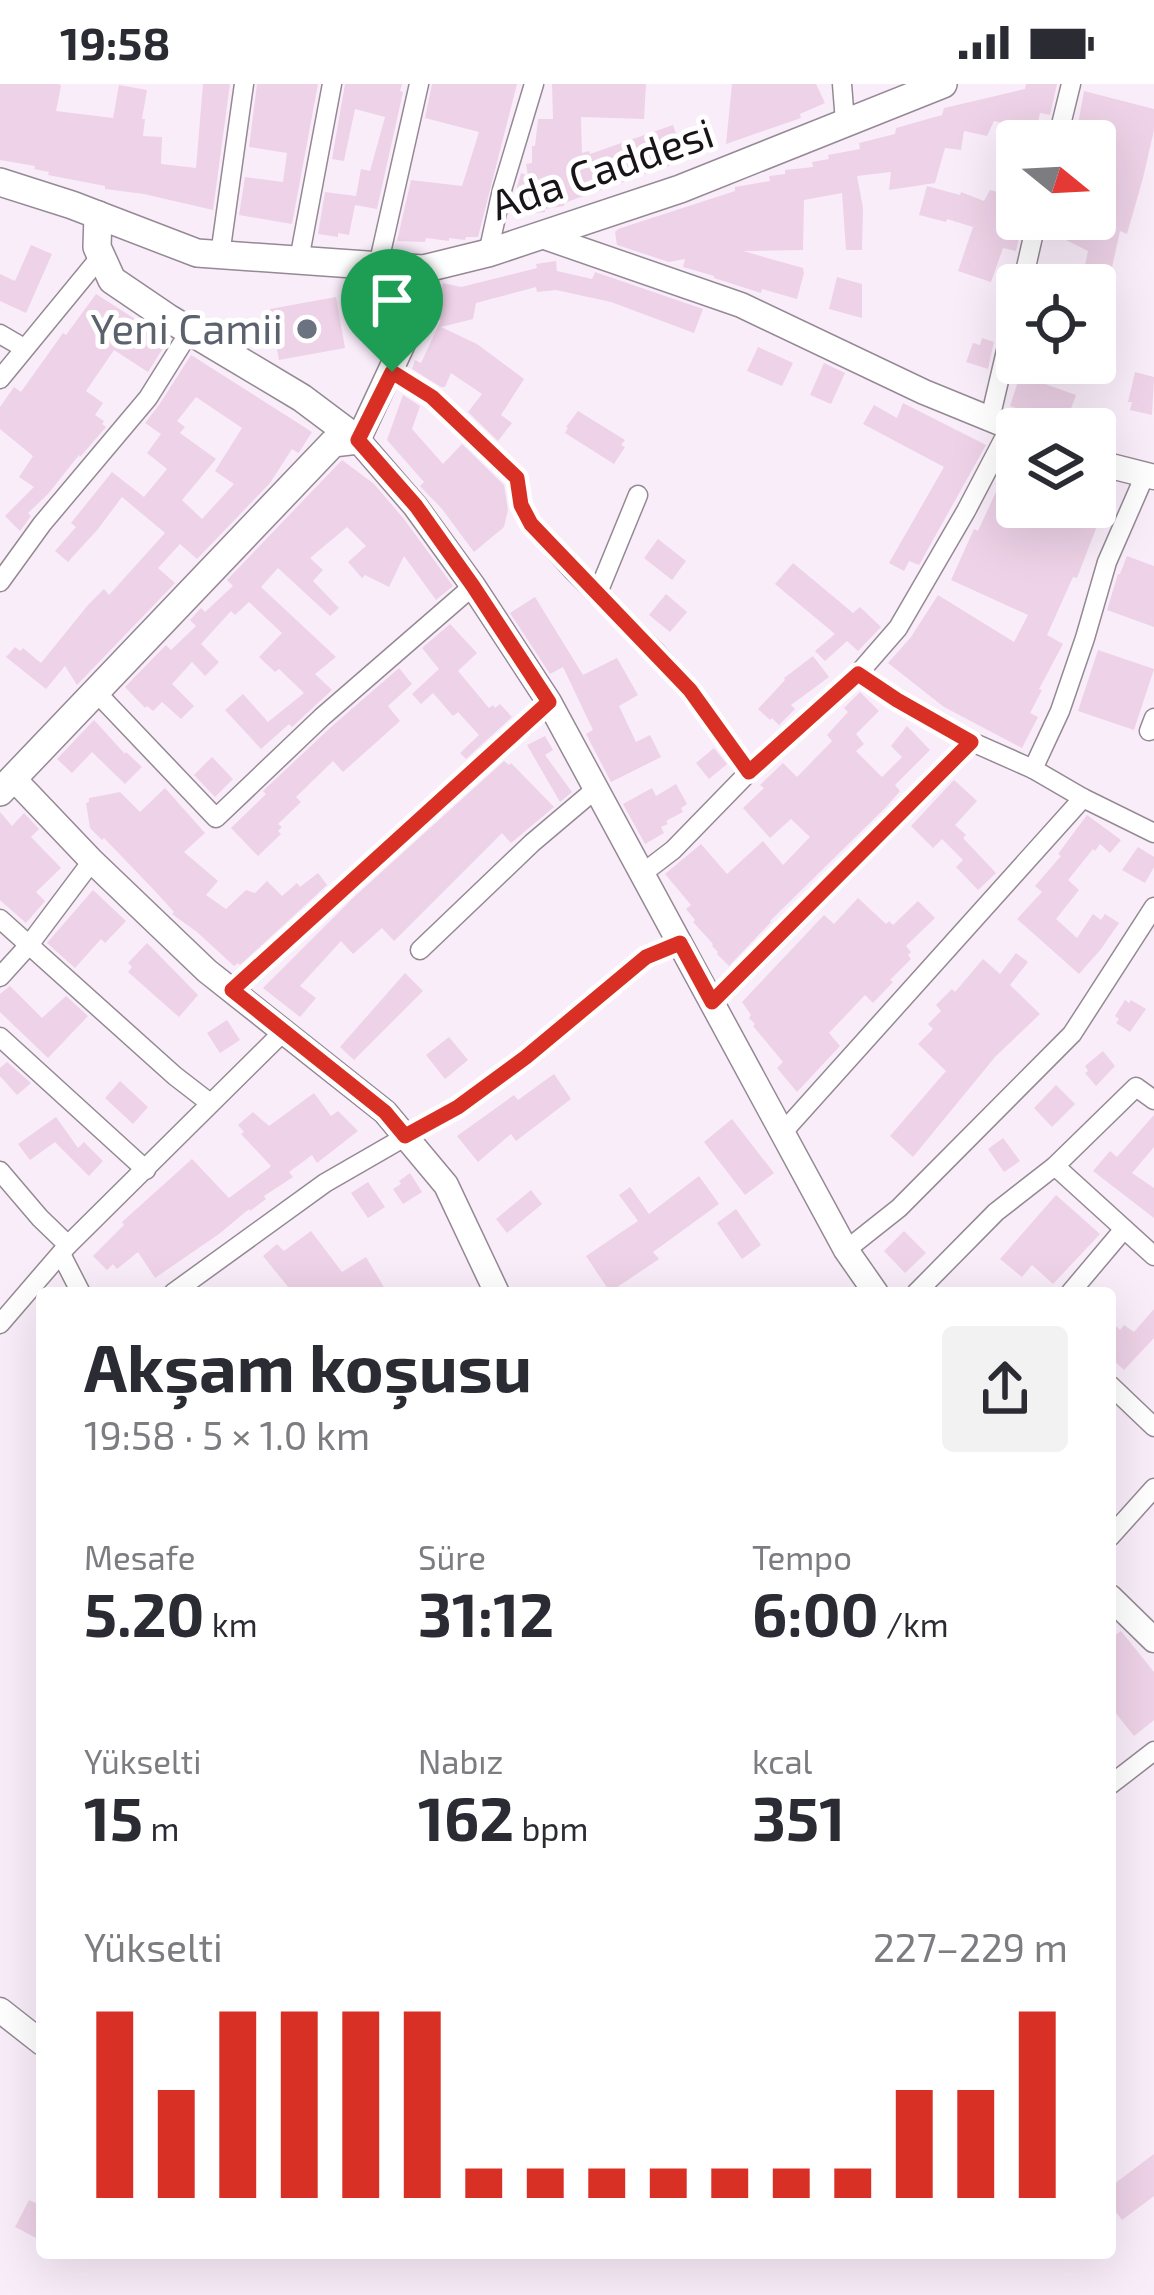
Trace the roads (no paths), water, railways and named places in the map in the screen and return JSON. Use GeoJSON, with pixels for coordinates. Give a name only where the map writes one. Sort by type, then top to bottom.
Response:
{"type":"FeatureCollection","features":[{"type":"Feature","properties":{"kind":"main road","name":"Ada Caddesi"},"geometry":{"type":"LineString","coordinates":[[0,182],[197,253],[423,269],[488,254],[680,189],[943,84]]}},
{"type":"Feature","properties":{"kind":"main road"},"geometry":{"type":"LineString","coordinates":[[98,214],[97,247],[112,280],[302,398],[358,440]]}},
{"type":"Feature","properties":{"kind":"main road"},"geometry":{"type":"LineString","coordinates":[[3,788],[333,443],[358,440]]}},
{"type":"Feature","properties":{"kind":"street"},"geometry":{"type":"LineString","coordinates":[[220,255],[244,84]]}},
{"type":"Feature","properties":{"kind":"street"},"geometry":{"type":"LineString","coordinates":[[299,260],[332,84]]}},
{"type":"Feature","properties":{"kind":"street"},"geometry":{"type":"LineString","coordinates":[[378,266],[418,84]]}},
{"type":"Feature","properties":{"kind":"street"},"geometry":{"type":"LineString","coordinates":[[488,254],[535,84]]}},
{"type":"Feature","properties":{"kind":"street"},"geometry":{"type":"LineString","coordinates":[[842,84],[845,122]]}},
{"type":"Feature","properties":{"kind":"street"},"geometry":{"type":"LineString","coordinates":[[1062,120],[1071,84]]}},
{"type":"Feature","properties":{"kind":"street"},"geometry":{"type":"LineString","coordinates":[[538,235],[740,305],[996,421]]}},
{"type":"Feature","properties":{"kind":"street"},"geometry":{"type":"LineString","coordinates":[[0,379],[101,256]]}},
{"type":"Feature","properties":{"kind":"street"},"geometry":{"type":"LineString","coordinates":[[423,269],[422,303],[358,440],[416,506],[549,702],[846,1250],[872,1287]]}},
{"type":"Feature","properties":{"kind":"street"},"geometry":{"type":"LineString","coordinates":[[0,582],[41,524],[148,398],[190,331]]}},
{"type":"Feature","properties":{"kind":"street"},"geometry":{"type":"LineString","coordinates":[[0,334],[24,348]]}},
{"type":"Feature","properties":{"kind":"street"},"geometry":{"type":"LineString","coordinates":[[392,372],[432,397],[517,478],[521,505],[531,524],[690,690],[749,772]]}},
{"type":"Feature","properties":{"kind":"street"},"geometry":{"type":"LineString","coordinates":[[643,873],[858,674],[898,628],[967,511],[996,447]]}},
{"type":"Feature","properties":{"kind":"street"},"geometry":{"type":"LineString","coordinates":[[1033,769],[1060,711],[1107,562],[1149,476],[1116,467]]}},
{"type":"Feature","properties":{"kind":"street"},"geometry":{"type":"LineString","coordinates":[[597,595],[638,495]]}},
{"type":"Feature","properties":{"kind":"street"},"geometry":{"type":"LineString","coordinates":[[96,692],[216,818],[322,717],[473,586]]}},
{"type":"Feature","properties":{"kind":"street"},"geometry":{"type":"LineString","coordinates":[[858,674],[971,742],[1154,832]]}},
{"type":"Feature","properties":{"kind":"street"},"geometry":{"type":"LineString","coordinates":[[232,990],[549,702]]}},
{"type":"Feature","properties":{"kind":"street"},"geometry":{"type":"LineString","coordinates":[[712,1002],[971,742]]}},
{"type":"Feature","properties":{"kind":"street"},"geometry":{"type":"LineString","coordinates":[[3,788],[92,861],[207,970],[385,1112],[446,1185],[494,1287]]}},
{"type":"Feature","properties":{"kind":"street"},"geometry":{"type":"LineString","coordinates":[[420,950],[597,788]]}},
{"type":"Feature","properties":{"kind":"street"},"geometry":{"type":"LineString","coordinates":[[783,1132],[1083,798]]}},
{"type":"Feature","properties":{"kind":"street"},"geometry":{"type":"LineString","coordinates":[[0,976],[92,861]]}},
{"type":"Feature","properties":{"kind":"street"},"geometry":{"type":"LineString","coordinates":[[846,1250],[899,1208],[1072,1034],[1154,907]]}},
{"type":"Feature","properties":{"kind":"street"},"geometry":{"type":"LineString","coordinates":[[0,919],[210,1103]]}},
{"type":"Feature","properties":{"kind":"street"},"geometry":{"type":"LineString","coordinates":[[181,1287],[326,1183],[458,1107],[646,957],[680,943]]}},
{"type":"Feature","properties":{"kind":"street"},"geometry":{"type":"LineString","coordinates":[[0,1324],[64,1249],[282,1033]]}},
{"type":"Feature","properties":{"kind":"street"},"geometry":{"type":"LineString","coordinates":[[0,1037],[146,1170]]}},
{"type":"Feature","properties":{"kind":"street"},"geometry":{"type":"LineString","coordinates":[[922,1287],[996,1212],[1055,1166],[1136,1087],[1154,1100]]}},
{"type":"Feature","properties":{"kind":"street"},"geometry":{"type":"LineString","coordinates":[[1055,1166],[1154,1256]]}},
{"type":"Feature","properties":{"kind":"street"},"geometry":{"type":"LineString","coordinates":[[0,1171],[64,1249],[79,1287]]}},
{"type":"Feature","properties":{"kind":"street"},"geometry":{"type":"LineString","coordinates":[[1075,1287],[1124,1228]]}},
{"type":"Feature","properties":{"kind":"street"},"geometry":{"type":"LineString","coordinates":[[1116,1391],[1154,1427]]}},
{"type":"Feature","properties":{"kind":"street"},"geometry":{"type":"LineString","coordinates":[[1116,1530],[1154,1488]]}},
{"type":"Feature","properties":{"kind":"street"},"geometry":{"type":"LineString","coordinates":[[1116,1607],[1154,1640]]}},
{"type":"Feature","properties":{"kind":"street"},"geometry":{"type":"LineString","coordinates":[[1116,1780],[1154,1751]]}},
{"type":"Feature","properties":{"kind":"street"},"geometry":{"type":"LineString","coordinates":[[0,2010],[36,2038]]}},
{"type":"Feature","properties":{"kind":"place","name":"Yeni Camii"},"geometry":{"type":"Point","coordinates":[307,329]}}]}
